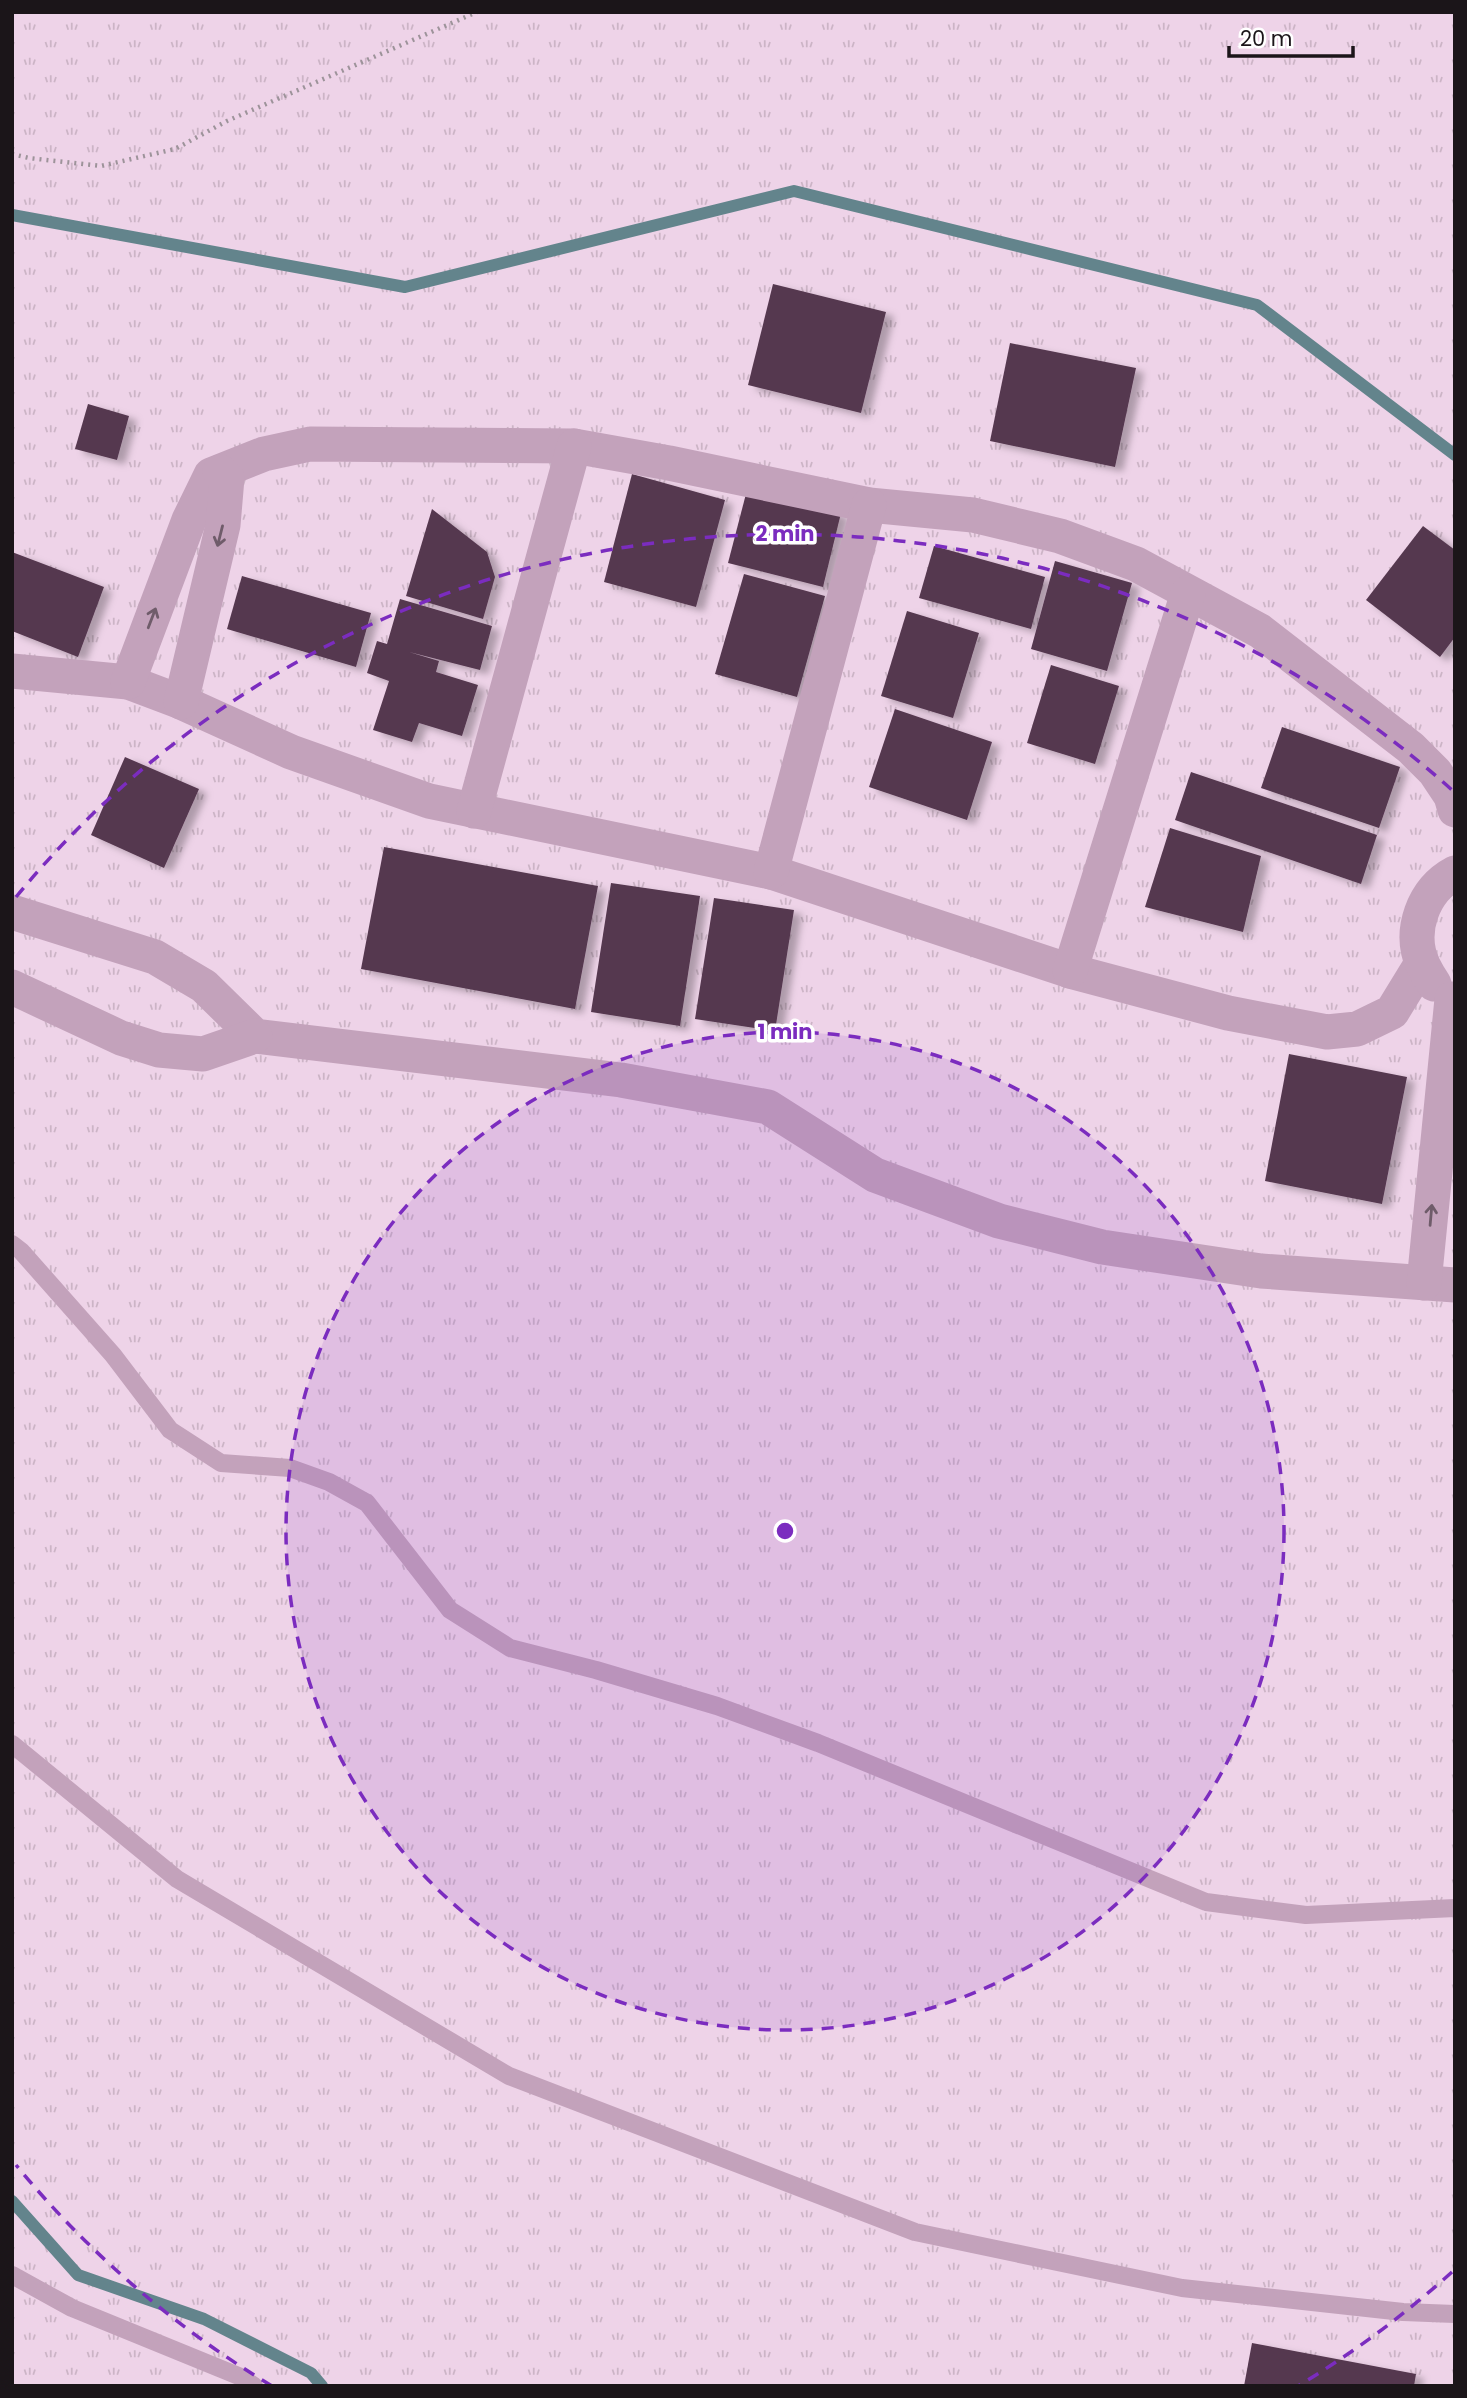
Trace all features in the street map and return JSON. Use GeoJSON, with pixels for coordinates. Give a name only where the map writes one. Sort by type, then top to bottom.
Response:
{"type":"FeatureCollection","features":[{"type":"Feature","properties":{"kind":"street"},"geometry":{"type":"LineString","coordinates":[[128,682],[189,520],[211,475],[264,454],[310,444],[574,446],[869,505],[972,515],[1060,536],[1136,564],[1259,631],[1411,748],[1435,772],[1451,796],[1455,810]]}},
{"type":"Feature","properties":{"kind":"street"},"geometry":{"type":"LineString","coordinates":[[474,811],[574,446]]}},
{"type":"Feature","properties":{"kind":"street"},"geometry":{"type":"LineString","coordinates":[[181,702],[223,525],[227,478],[220,472]]}},
{"type":"Feature","properties":{"kind":"street"},"geometry":{"type":"LineString","coordinates":[[771,872],[869,505]]}},
{"type":"Feature","properties":{"kind":"street"},"geometry":{"type":"LineString","coordinates":[[1070,971],[1188,593]]}},
{"type":"Feature","properties":{"kind":"street"},"geometry":{"type":"LineString","coordinates":[[12,671],[128,682],[181,702],[291,752],[429,801],[771,872],[1070,971],[1228,1013],[1327,1032],[1357,1029],[1392,1012],[1422,963]]}},
{"type":"Feature","properties":{"kind":"street"},"geometry":{"type":"LineString","coordinates":[[12,987],[121,1038],[159,1050],[203,1054],[255,1036],[621,1080],[768,1107],[875,1175],[999,1221],[1102,1247],[1247,1269],[1439,1284],[1453,999],[1434,984],[1422,963],[1417,933],[1424,904],[1443,879],[1455,873]]}},
{"type":"Feature","properties":{"kind":"street"},"geometry":{"type":"LineString","coordinates":[[12,912],[155,957],[204,986],[255,1036]]}},
{"type":"Feature","properties":{"kind":"lane"},"geometry":{"type":"LineString","coordinates":[[12,1244],[113,1354],[170,1430],[221,1463],[290,1468],[329,1482],[367,1503],[450,1610],[510,1648],[596,1670],[716,1706],[818,1743],[1206,1902],[1306,1915],[1455,1908]]}},
{"type":"Feature","properties":{"kind":"lane"},"geometry":{"type":"LineString","coordinates":[[12,1744],[177,1879],[509,2076],[915,2232],[1182,2288],[1403,2312],[1455,2314]]}},
{"type":"Feature","properties":{"kind":"lane"},"geometry":{"type":"LineString","coordinates":[[12,2275],[72,2308],[242,2377],[254,2386]]}},
{"type":"Feature","properties":{"kind":"path"},"geometry":{"type":"LineString","coordinates":[[12,154],[101,166],[175,149],[227,121],[477,12]]}},
{"type":"Feature","properties":{"kind":"green space"},"geometry":{"type":"Polygon","coordinates":[[[12,12],[1455,12],[1455,2386],[12,2386],[12,12]]]}},
{"type":"Feature","properties":{"kind":"building"},"geometry":{"type":"Polygon","coordinates":[[[773,284],[886,312],[861,413],[748,385],[773,284]]]}},
{"type":"Feature","properties":{"kind":"building"},"geometry":{"type":"Polygon","coordinates":[[[1010,343],[1136,368],[1115,467],[990,441],[1010,343]]]}},
{"type":"Feature","properties":{"kind":"building"},"geometry":{"type":"Polygon","coordinates":[[[88,404],[129,416],[117,460],[75,449],[88,404]]]}},
{"type":"Feature","properties":{"kind":"building"},"geometry":{"type":"Polygon","coordinates":[[[632,474],[725,500],[696,607],[604,582],[632,474]]]}},
{"type":"Feature","properties":{"kind":"building"},"geometry":{"type":"Polygon","coordinates":[[[747,490],[841,513],[823,587],[728,563],[747,490]]]}},
{"type":"Feature","properties":{"kind":"building"},"geometry":{"type":"Polygon","coordinates":[[[432,509],[487,552],[495,577],[483,619],[406,596],[432,509]]]}},
{"type":"Feature","properties":{"kind":"building"},"geometry":{"type":"Polygon","coordinates":[[[1423,526],[1455,550],[1455,637],[1440,657],[1366,600],[1423,526]]]}},
{"type":"Feature","properties":{"kind":"building"},"geometry":{"type":"Polygon","coordinates":[[[934,546],[1045,577],[1031,629],[919,598],[934,546]]]}},
{"type":"Feature","properties":{"kind":"building"},"geometry":{"type":"Polygon","coordinates":[[[12,552],[104,587],[78,657],[12,631],[12,552]]]}},
{"type":"Feature","properties":{"kind":"building"},"geometry":{"type":"Polygon","coordinates":[[[1055,561],[1132,583],[1107,671],[1031,649],[1055,561]]]}},
{"type":"Feature","properties":{"kind":"building"},"geometry":{"type":"Polygon","coordinates":[[[744,574],[825,596],[797,697],[715,674],[744,574]]]}},
{"type":"Feature","properties":{"kind":"building"},"geometry":{"type":"Polygon","coordinates":[[[242,576],[371,613],[356,667],[227,629],[242,576]]]}},
{"type":"Feature","properties":{"kind":"building"},"geometry":{"type":"Polygon","coordinates":[[[400,599],[492,626],[480,670],[409,652],[439,661],[436,672],[478,685],[462,736],[419,723],[412,742],[373,730],[389,681],[367,673],[377,641],[387,644],[400,599]]]}},
{"type":"Feature","properties":{"kind":"building"},"geometry":{"type":"Polygon","coordinates":[[[907,611],[979,633],[953,718],[881,696],[907,611]]]}},
{"type":"Feature","properties":{"kind":"building"},"geometry":{"type":"Polygon","coordinates":[[[1051,665],[1119,686],[1095,764],[1027,743],[1051,665]]]}},
{"type":"Feature","properties":{"kind":"building"},"geometry":{"type":"Polygon","coordinates":[[[895,709],[992,742],[967,820],[869,787],[895,709]]]}},
{"type":"Feature","properties":{"kind":"building"},"geometry":{"type":"Polygon","coordinates":[[[1282,727],[1400,767],[1379,828],[1261,788],[1282,727]]]}},
{"type":"Feature","properties":{"kind":"building"},"geometry":{"type":"Polygon","coordinates":[[[125,757],[199,789],[164,868],[91,835],[125,757]]]}},
{"type":"Feature","properties":{"kind":"building"},"geometry":{"type":"Polygon","coordinates":[[[1191,772],[1377,835],[1361,884],[1175,820],[1191,772]]]}},
{"type":"Feature","properties":{"kind":"building"},"geometry":{"type":"Polygon","coordinates":[[[1170,828],[1261,856],[1243,932],[1145,907],[1170,828]]]}},
{"type":"Feature","properties":{"kind":"building"},"geometry":{"type":"Polygon","coordinates":[[[384,847],[598,886],[575,1009],[361,969],[384,847]]]}},
{"type":"Feature","properties":{"kind":"building"},"geometry":{"type":"Polygon","coordinates":[[[611,883],[700,896],[680,1026],[591,1012],[611,883]]]}},
{"type":"Feature","properties":{"kind":"building"},"geometry":{"type":"Polygon","coordinates":[[[714,898],[794,910],[775,1031],[695,1019],[714,898]]]}},
{"type":"Feature","properties":{"kind":"building"},"geometry":{"type":"Polygon","coordinates":[[[1289,1054],[1407,1077],[1382,1204],[1265,1181],[1289,1054]]]}},
{"type":"Feature","properties":{"kind":"building"},"geometry":{"type":"Polygon","coordinates":[[[1252,2343],[1416,2374],[1414,2386],[1244,2386],[1252,2343]]]}},
{"type":"Feature","properties":{"kind":"waterway"},"geometry":{"type":"LineString","coordinates":[[12,215],[405,287],[794,191],[1257,305],[1455,455]]}},
{"type":"Feature","properties":{"kind":"waterway"},"geometry":{"type":"LineString","coordinates":[[12,2201],[78,2275],[204,2319],[311,2373],[322,2386]]}}]}
